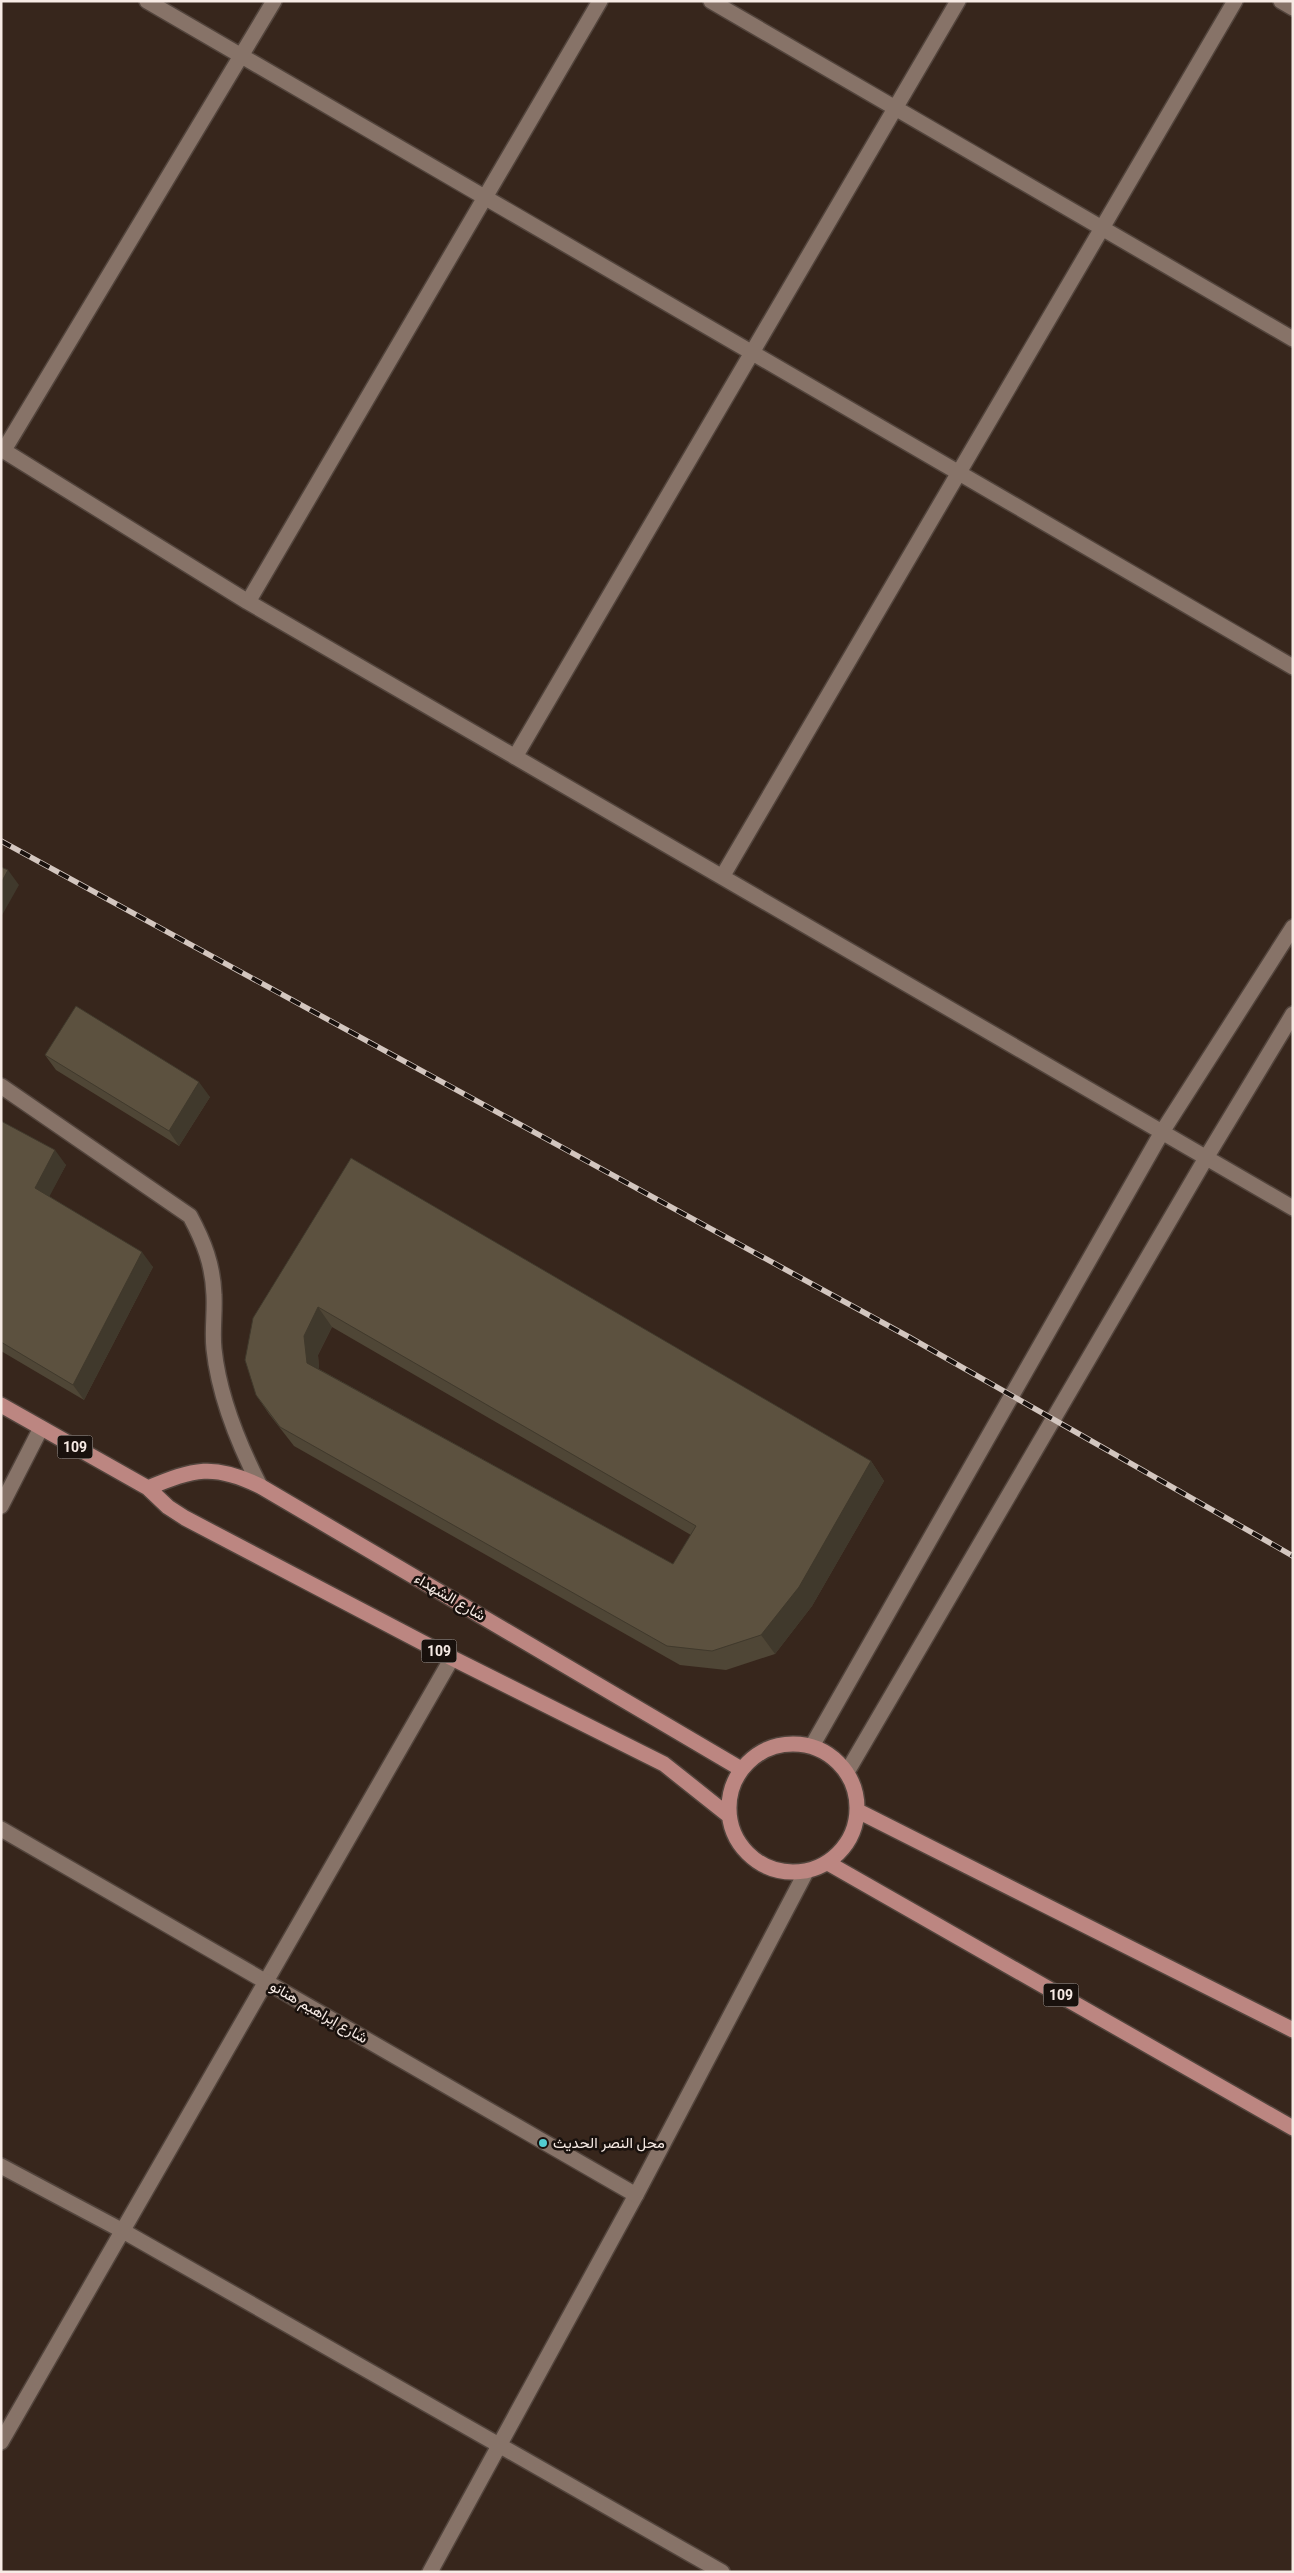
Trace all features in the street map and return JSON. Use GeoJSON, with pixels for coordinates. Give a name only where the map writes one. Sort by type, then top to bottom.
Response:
{"type":"FeatureCollection","features":[{"type":"Feature","properties":{"kind":"main road","name":"109"},"geometry":{"type":"LineString","coordinates":[[1,1405],[148,1488],[168,1507],[185,1518],[452,1658],[664,1764],[728,1815]]}},
{"type":"Feature","properties":{"kind":"main road","name":"شارع الشهداء"},"geometry":{"type":"LineString","coordinates":[[148,1488],[180,1475],[207,1470],[236,1474],[260,1486],[741,1769]]}},
{"type":"Feature","properties":{"kind":"main road"},"geometry":{"type":"LineString","coordinates":[[786,1744],[812,1746],[832,1756],[847,1772],[856,1790],[858,1811],[854,1831],[844,1850],[828,1863],[806,1872],[784,1872],[764,1866],[746,1854],[734,1836],[728,1815],[733,1784],[741,1769],[761,1752],[786,1744]]}},
{"type":"Feature","properties":{"kind":"main road"},"geometry":{"type":"LineString","coordinates":[[858,1811],[1293,2030]]}},
{"type":"Feature","properties":{"kind":"main road","name":"109"},"geometry":{"type":"LineString","coordinates":[[828,1863],[1293,2128]]}},
{"type":"Feature","properties":{"kind":"street"},"geometry":{"type":"LineString","coordinates":[[147,1],[1293,667]]}},
{"type":"Feature","properties":{"kind":"street"},"geometry":{"type":"LineString","coordinates":[[274,1],[3,449],[248,602],[1293,1208]]}},
{"type":"Feature","properties":{"kind":"street"},"geometry":{"type":"LineString","coordinates":[[248,602],[600,1]]}},
{"type":"Feature","properties":{"kind":"street"},"geometry":{"type":"LineString","coordinates":[[711,1],[1293,339]]}},
{"type":"Feature","properties":{"kind":"street"},"geometry":{"type":"LineString","coordinates":[[515,757],[958,1]]}},
{"type":"Feature","properties":{"kind":"street"},"geometry":{"type":"LineString","coordinates":[[722,876],[1235,1]]}},
{"type":"Feature","properties":{"kind":"street"},"geometry":{"type":"LineString","coordinates":[[1281,1],[1293,8]]}},
{"type":"Feature","properties":{"kind":"street"},"geometry":{"type":"LineString","coordinates":[[812,1746],[1162,1132],[1293,927]]}},
{"type":"Feature","properties":{"kind":"street"},"geometry":{"type":"LineString","coordinates":[[847,1772],[1206,1158],[1293,1014]]}},
{"type":"Feature","properties":{"kind":"street"},"geometry":{"type":"LineString","coordinates":[[1,1086],[190,1216],[205,1244],[211,1262],[214,1294],[214,1348],[220,1384],[243,1453],[260,1486]]}},
{"type":"Feature","properties":{"kind":"street"},"geometry":{"type":"LineString","coordinates":[[1,1506],[40,1428]]}},
{"type":"Feature","properties":{"kind":"street"},"geometry":{"type":"LineString","coordinates":[[1,2442],[452,1658]]}},
{"type":"Feature","properties":{"kind":"street","name":"شارع إبراهيم هنانو"},"geometry":{"type":"LineString","coordinates":[[1,1829],[636,2195]]}},
{"type":"Feature","properties":{"kind":"street"},"geometry":{"type":"LineString","coordinates":[[430,2572],[636,2195],[806,1872]]}},
{"type":"Feature","properties":{"kind":"street"},"geometry":{"type":"LineString","coordinates":[[1,2166],[122,2231],[722,2572]]}},
{"type":"Feature","properties":{"kind":"building"},"geometry":{"type":"Polygon","coordinates":[[[1,867],[8,870],[1,883],[1,867]]]}},
{"type":"Feature","properties":{"kind":"building"},"geometry":{"type":"Polygon","coordinates":[[[76,1006],[199,1082],[169,1131],[45,1055],[76,1006]]]}},
{"type":"Feature","properties":{"kind":"building"},"geometry":{"type":"Polygon","coordinates":[[[1,1121],[55,1150],[35,1188],[142,1252],[73,1385],[1,1342],[1,1121]]]}},
{"type":"Feature","properties":{"kind":"building"},"geometry":{"type":"Polygon","coordinates":[[[351,1158],[871,1461],[799,1587],[761,1635],[712,1651],[667,1646],[280,1427],[256,1395],[245,1360],[253,1318],[351,1158]],[[318,1307],[304,1336],[307,1363],[673,1564],[696,1526],[318,1307]]]}},
{"type":"Feature","properties":{"kind":"railway"},"geometry":{"type":"LineString","coordinates":[[1,841],[909,1337],[1293,1556]]}},
{"type":"Feature","properties":{"kind":"place","name":"محل النصر الحديث"},"geometry":{"type":"Point","coordinates":[543,2143]}}]}
